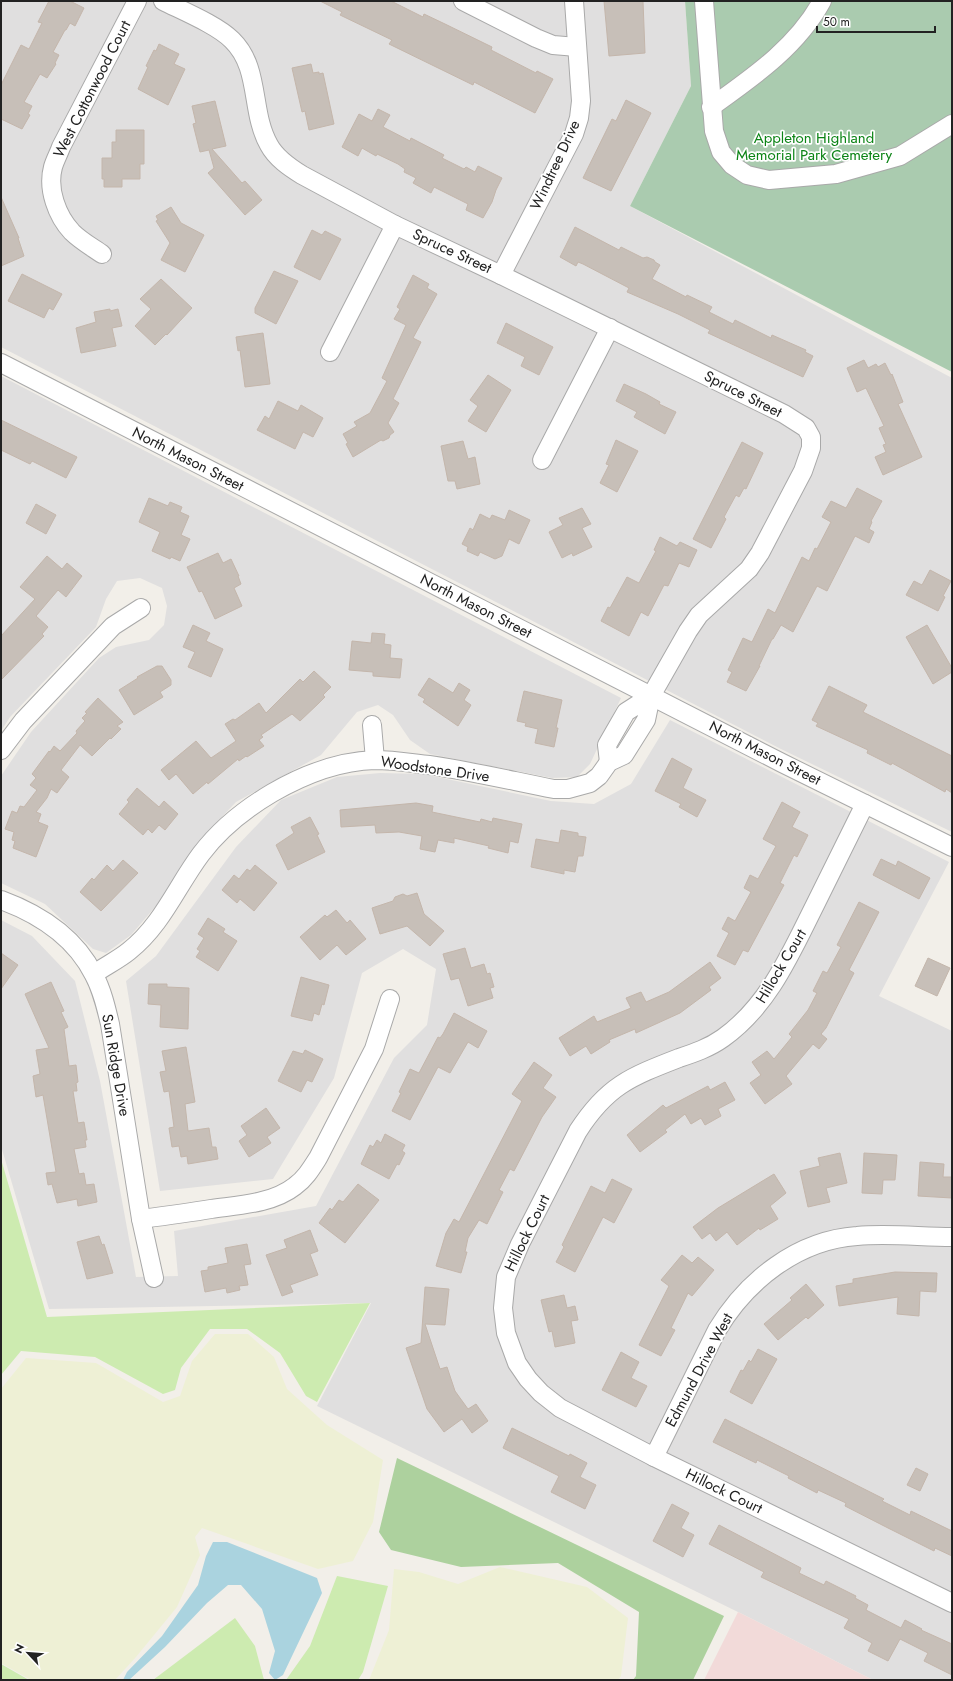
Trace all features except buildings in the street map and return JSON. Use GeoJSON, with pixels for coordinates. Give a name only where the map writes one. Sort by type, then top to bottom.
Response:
{"type":"FeatureCollection","features":[{"type":"Feature","properties":{"kind":"street","name":"West Cottonwood Court"},"geometry":{"type":"LineString","coordinates":[[102,254],[73,232],[64,221],[55,205],[52,185],[53,167],[61,147],[137,1]]}},
{"type":"Feature","properties":{"kind":"street","name":"Spruce Street"},"geometry":{"type":"LineString","coordinates":[[163,1],[215,28],[232,39],[242,53],[249,67],[262,128],[269,145],[278,158],[302,175],[396,225],[784,414],[806,428],[811,437],[812,448],[804,472],[760,553],[749,570],[699,615],[688,631],[651,696]]}},
{"type":"Feature","properties":{"kind":"street"},"geometry":{"type":"LineString","coordinates":[[463,1],[553,45],[576,47]]}},
{"type":"Feature","properties":{"kind":"street","name":"Windtree Drive"},"geometry":{"type":"LineString","coordinates":[[501,275],[574,134],[579,118],[582,101],[576,47],[574,1]]}},
{"type":"Feature","properties":{"kind":"street"},"geometry":{"type":"LineString","coordinates":[[704,1],[714,131],[721,152],[732,165],[747,175],[769,180],[836,174],[869,166],[900,156],[952,124]]}},
{"type":"Feature","properties":{"kind":"street"},"geometry":{"type":"LineString","coordinates":[[711,107],[760,72],[794,39],[814,15],[822,1]]}},
{"type":"Feature","properties":{"kind":"street"},"geometry":{"type":"LineString","coordinates":[[330,352],[396,225]]}},
{"type":"Feature","properties":{"kind":"street"},"geometry":{"type":"LineString","coordinates":[[542,460],[610,328]]}},
{"type":"Feature","properties":{"kind":"street","name":"North Mason Street"},"geometry":{"type":"LineString","coordinates":[[1,363],[651,696],[952,847]]}},
{"type":"Feature","properties":{"kind":"street"},"geometry":{"type":"LineString","coordinates":[[1,750],[23,721],[113,626],[141,608]]}},
{"type":"Feature","properties":{"kind":"street","name":"Woodstone Drive"},"geometry":{"type":"LineString","coordinates":[[94,974],[129,951],[150,931],[170,903],[201,854],[217,836],[241,813],[289,783],[312,774],[352,763],[375,760],[400,761],[455,769],[554,789],[568,789],[590,783],[599,776],[609,762],[607,745],[626,712],[651,696]]}},
{"type":"Feature","properties":{"kind":"street"},"geometry":{"type":"LineString","coordinates":[[372,725],[375,760]]}},
{"type":"Feature","properties":{"kind":"street","name":"Hillock Court"},"geometry":{"type":"LineString","coordinates":[[865,804],[785,964],[759,1005],[723,1038],[707,1047],[637,1075],[611,1092],[588,1115],[578,1131],[520,1244],[506,1277],[503,1308],[506,1333],[517,1363],[528,1379],[560,1408],[654,1457],[952,1603]]}},
{"type":"Feature","properties":{"kind":"street","name":"Sun Ridge Drive"},"geometry":{"type":"LineString","coordinates":[[1,900],[22,907],[44,919],[75,947],[94,974],[103,996],[110,1024],[141,1219],[154,1278]]}},
{"type":"Feature","properties":{"kind":"street"},"geometry":{"type":"LineString","coordinates":[[141,1219],[239,1205],[263,1200],[280,1195],[295,1186],[307,1175],[318,1158],[374,1049],[390,999]]}},
{"type":"Feature","properties":{"kind":"street","name":"Edmund Drive West"},"geometry":{"type":"LineString","coordinates":[[654,1457],[729,1310],[772,1268],[809,1247],[842,1238],[858,1236],[952,1237]]}},
{"type":"Feature","properties":{"kind":"shaded area"},"geometry":{"type":"Polygon","coordinates":[[[1,1],[685,1],[691,86],[630,206],[952,378],[952,832],[781,749],[1,347],[1,1]]]}},
{"type":"Feature","properties":{"kind":"shaded area"},"geometry":{"type":"Polygon","coordinates":[[[1,376],[621,698],[590,764],[577,777],[552,778],[430,754],[410,740],[393,715],[378,705],[357,712],[321,755],[236,802],[199,841],[161,900],[131,935],[106,953],[93,949],[45,904],[1,883],[1,776],[31,732],[99,658],[116,647],[149,640],[164,625],[167,606],[162,588],[140,578],[117,581],[106,599],[96,627],[10,717],[1,731],[1,376]]]}},
{"type":"Feature","properties":{"kind":"shaded area"},"geometry":{"type":"Polygon","coordinates":[[[670,720],[949,862],[879,996],[952,1031],[952,1680],[873,1680],[738,1612],[317,1406],[371,1303],[49,1309],[1,1146],[1,920],[32,936],[75,981],[100,1081],[136,1277],[178,1276],[174,1231],[316,1206],[394,1058],[427,1025],[436,969],[403,949],[362,973],[334,1078],[273,1179],[160,1191],[126,981],[156,956],[236,847],[281,800],[337,777],[380,773],[423,774],[551,801],[594,804],[631,784],[670,720]]]}},
{"type":"Feature","properties":{"kind":"shaded area"},"geometry":{"type":"Polygon","coordinates":[[[738,1612],[873,1680],[704,1680],[738,1612]]]}},
{"type":"Feature","properties":{"kind":"green space","name":"Appleton Highland Memorial Park Cemetery"},"geometry":{"type":"Polygon","coordinates":[[[685,1],[952,1],[952,372],[630,206],[691,86],[685,1]]]}},
{"type":"Feature","properties":{"kind":"green space"},"geometry":{"type":"Polygon","coordinates":[[[1,1159],[47,1317],[370,1303],[317,1402],[306,1396],[280,1353],[247,1329],[210,1329],[181,1368],[175,1390],[163,1394],[95,1357],[21,1351],[1,1375],[1,1159]]]}},
{"type":"Feature","properties":{"kind":"green space"},"geometry":{"type":"Polygon","coordinates":[[[215,1334],[248,1334],[274,1357],[287,1389],[327,1425],[383,1460],[373,1522],[353,1561],[318,1569],[202,1528],[195,1537],[200,1555],[177,1607],[115,1680],[31,1680],[1,1663],[1,1389],[26,1358],[96,1363],[163,1402],[180,1396],[192,1361],[215,1334]]]}},
{"type":"Feature","properties":{"kind":"green space"},"geometry":{"type":"Polygon","coordinates":[[[397,1458],[724,1616],[693,1680],[633,1680],[636,1676],[639,1612],[558,1563],[461,1567],[391,1550],[379,1532],[397,1458]]]}},
{"type":"Feature","properties":{"kind":"green space"},"geometry":{"type":"Polygon","coordinates":[[[500,1567],[587,1587],[628,1618],[621,1676],[618,1680],[369,1680],[389,1630],[394,1569],[419,1572],[458,1584],[500,1567]]]}},
{"type":"Feature","properties":{"kind":"green space"},"geometry":{"type":"Polygon","coordinates":[[[337,1576],[388,1586],[363,1672],[358,1680],[286,1680],[310,1646],[337,1576]]]}},
{"type":"Feature","properties":{"kind":"green space"},"geometry":{"type":"Polygon","coordinates":[[[235,1618],[255,1646],[264,1680],[153,1680],[235,1618]]]}},
{"type":"Feature","properties":{"kind":"green space"},"geometry":{"type":"Polygon","coordinates":[[[1,1664],[29,1680],[1,1680],[1,1664]]]}},
{"type":"Feature","properties":{"kind":"water"},"geometry":{"type":"Polygon","coordinates":[[[213,1542],[227,1542],[317,1578],[322,1593],[283,1675],[275,1680],[269,1673],[275,1651],[262,1609],[241,1585],[228,1585],[207,1603],[165,1647],[129,1680],[123,1680],[127,1672],[162,1636],[198,1585],[206,1556],[213,1542]]]}}]}
